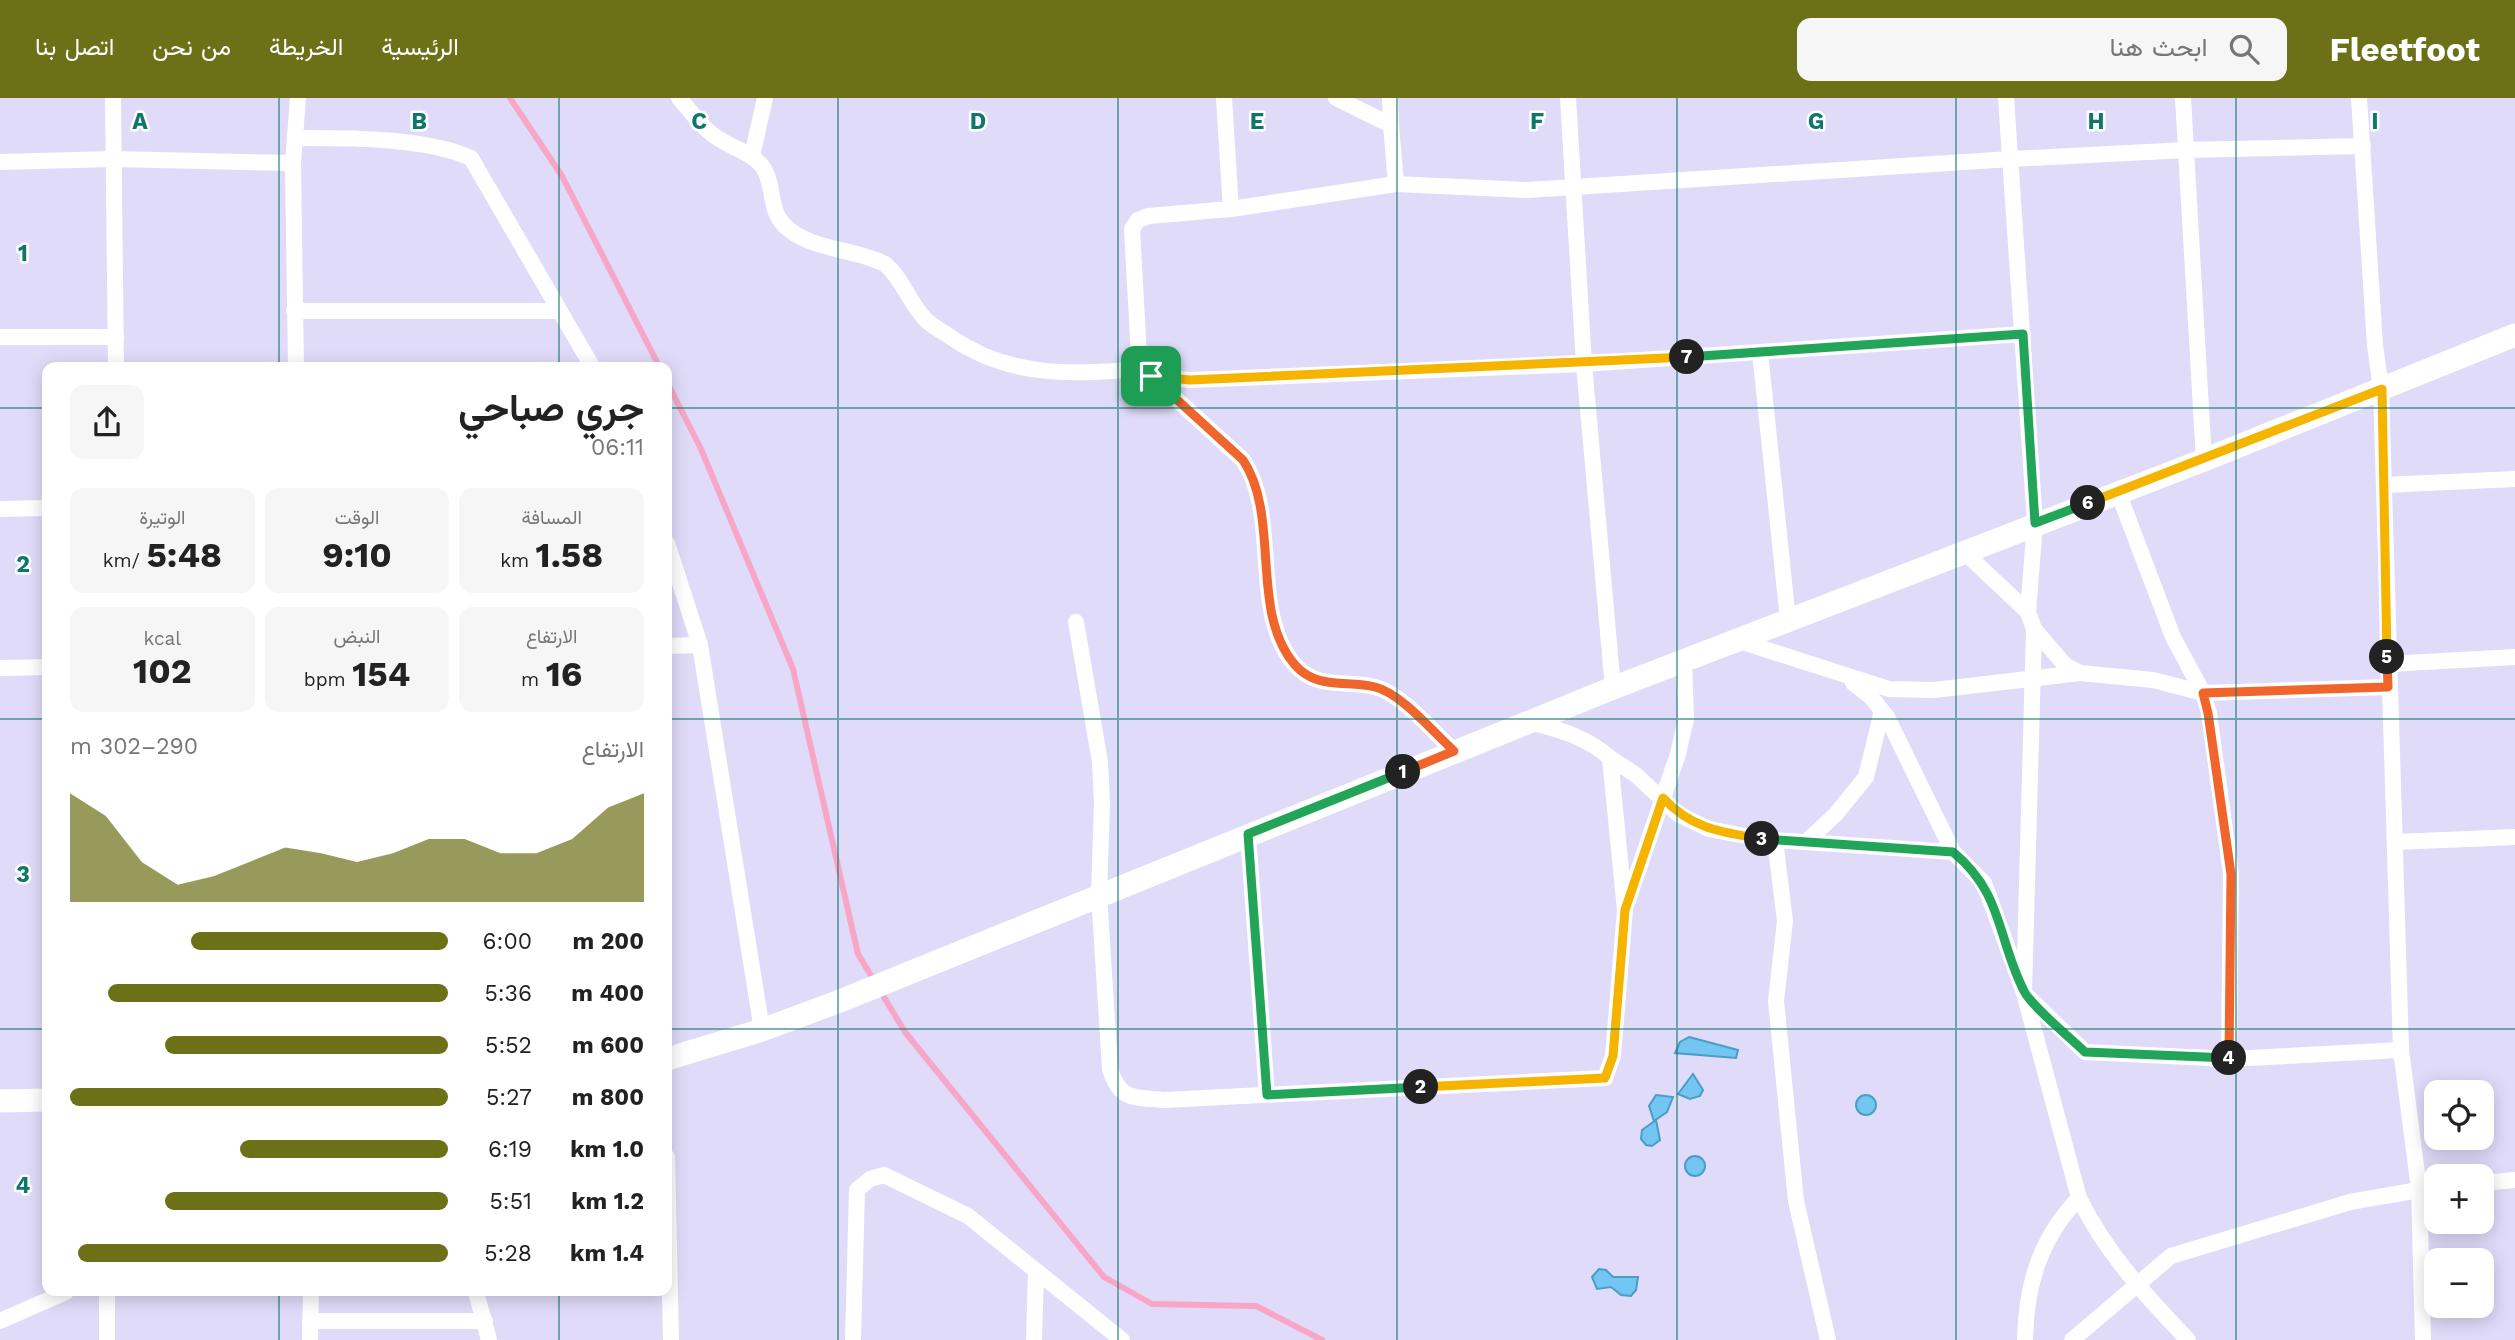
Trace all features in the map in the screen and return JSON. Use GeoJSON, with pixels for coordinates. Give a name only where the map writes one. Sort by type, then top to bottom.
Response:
{"type":"FeatureCollection","features":[{"type":"Feature","properties":{"kind":"street"},"geometry":{"type":"LineString","coordinates":[[113,98],[116,362]]}},
{"type":"Feature","properties":{"kind":"street"},"geometry":{"type":"LineString","coordinates":[[296,362],[293,163],[298,98]]}},
{"type":"Feature","properties":{"kind":"street"},"geometry":{"type":"LineString","coordinates":[[679,98],[711,134],[752,156],[770,180],[774,207],[784,225],[809,240],[884,264],[894,272],[926,320],[970,350],[997,363],[1023,368],[1081,374],[1148,372],[1190,380],[1584,364],[2023,334]]}},
{"type":"Feature","properties":{"kind":"street"},"geometry":{"type":"LineString","coordinates":[[752,156],[765,98]]}},
{"type":"Feature","properties":{"kind":"street"},"geometry":{"type":"LineString","coordinates":[[1224,98],[1231,209]]}},
{"type":"Feature","properties":{"kind":"street"},"geometry":{"type":"LineString","coordinates":[[1336,98],[1391,125]]}},
{"type":"Feature","properties":{"kind":"street"},"geometry":{"type":"LineString","coordinates":[[1390,98],[1396,184]]}},
{"type":"Feature","properties":{"kind":"street"},"geometry":{"type":"LineString","coordinates":[[1568,98],[1584,364],[1613,688]]}},
{"type":"Feature","properties":{"kind":"street"},"geometry":{"type":"LineString","coordinates":[[2006,98],[2035,523],[2028,612],[2034,629],[2065,665],[2080,673]]}},
{"type":"Feature","properties":{"kind":"street"},"geometry":{"type":"LineString","coordinates":[[2183,98],[2204,460]]}},
{"type":"Feature","properties":{"kind":"street"},"geometry":{"type":"LineString","coordinates":[[2359,98],[2375,345],[2382,389],[2388,687],[2396,842],[2401,1050],[2419,1189],[2423,1340]]}},
{"type":"Feature","properties":{"kind":"street"},"geometry":{"type":"LineString","coordinates":[[295,138],[359,138],[423,146],[471,158],[589,362]]}},
{"type":"Feature","properties":{"kind":"street"},"geometry":{"type":"LineString","coordinates":[[1454,751],[1394,696],[1375,687],[1317,681],[1296,666],[1280,644],[1272,620],[1264,537],[1251,471],[1243,460],[1148,372],[1139,356],[1132,229],[1138,220],[1149,216],[1231,209],[1396,184],[1528,190],[2011,159],[2186,150],[2362,146]]}},
{"type":"Feature","properties":{"kind":"street"},"geometry":{"type":"LineString","coordinates":[[0,162],[113,159],[293,163]]}},
{"type":"Feature","properties":{"kind":"street"},"geometry":{"type":"LineString","coordinates":[[295,311],[559,311]]}},
{"type":"Feature","properties":{"kind":"street"},"geometry":{"type":"LineString","coordinates":[[672,1057],[762,1030],[840,1001],[1454,751],[2035,523],[2204,460],[2515,335]]}},
{"type":"Feature","properties":{"kind":"street"},"geometry":{"type":"LineString","coordinates":[[0,337],[116,337]]}},
{"type":"Feature","properties":{"kind":"street"},"geometry":{"type":"LineString","coordinates":[[1760,352],[1788,620]]}},
{"type":"Feature","properties":{"kind":"street"},"geometry":{"type":"LineString","coordinates":[[2384,485],[2515,479]]}},
{"type":"Feature","properties":{"kind":"street"},"geometry":{"type":"LineString","coordinates":[[2118,492],[2173,637],[2203,693],[2208,713],[2231,874],[2229,1059]]}},
{"type":"Feature","properties":{"kind":"street"},"geometry":{"type":"LineString","coordinates":[[0,509],[42,508]]}},
{"type":"Feature","properties":{"kind":"street"},"geometry":{"type":"LineString","coordinates":[[1963,551],[2028,612]]}},
{"type":"Feature","properties":{"kind":"street"},"geometry":{"type":"LineString","coordinates":[[672,558],[700,645],[762,1030]]}},
{"type":"Feature","properties":{"kind":"street"},"geometry":{"type":"LineString","coordinates":[[1076,622],[1100,762],[1102,803],[1099,894],[1110,1069],[1116,1087],[1129,1097],[1164,1100],[1605,1078],[1613,1056],[1625,910],[1610,758]]}},
{"type":"Feature","properties":{"kind":"street"},"geometry":{"type":"LineString","coordinates":[[2034,629],[2024,993],[2085,1052],[2229,1059],[2401,1050]]}},
{"type":"Feature","properties":{"kind":"street"},"geometry":{"type":"LineString","coordinates":[[1736,640],[1889,689],[1934,690],[2032,676],[2080,673],[2154,680],[2203,693],[2388,687]]}},
{"type":"Feature","properties":{"kind":"street"},"geometry":{"type":"LineString","coordinates":[[672,646],[700,645]]}},
{"type":"Feature","properties":{"kind":"street"},"geometry":{"type":"LineString","coordinates":[[2388,664],[2515,657]]}},
{"type":"Feature","properties":{"kind":"street"},"geometry":{"type":"LineString","coordinates":[[1625,910],[1678,754],[1686,719],[1684,660]]}},
{"type":"Feature","properties":{"kind":"street"},"geometry":{"type":"LineString","coordinates":[[0,668],[42,667]]}},
{"type":"Feature","properties":{"kind":"street"},"geometry":{"type":"LineString","coordinates":[[1845,677],[1871,697],[1882,712],[1914,768],[1953,852],[1972,867],[1984,883],[2024,993],[2079,1198],[2092,1225],[2136,1286],[2188,1340]]}},
{"type":"Feature","properties":{"kind":"street"},"geometry":{"type":"LineString","coordinates":[[1806,842],[1836,814],[1866,777],[1882,712]]}},
{"type":"Feature","properties":{"kind":"street"},"geometry":{"type":"LineString","coordinates":[[1529,722],[1576,735],[1596,745],[1663,798],[1678,814],[1709,829],[1775,840],[1953,852]]}},
{"type":"Feature","properties":{"kind":"street"},"geometry":{"type":"LineString","coordinates":[[1248,834],[1267,1095]]}},
{"type":"Feature","properties":{"kind":"street"},"geometry":{"type":"LineString","coordinates":[[2396,842],[2515,837]]}},
{"type":"Feature","properties":{"kind":"street"},"geometry":{"type":"LineString","coordinates":[[1775,840],[1785,920],[1776,1001],[1796,1201],[1828,1340]]}},
{"type":"Feature","properties":{"kind":"street"},"geometry":{"type":"LineString","coordinates":[[0,1101],[42,1100]]}},
{"type":"Feature","properties":{"kind":"street"},"geometry":{"type":"LineString","coordinates":[[853,1340],[857,1191],[870,1179],[884,1175],[968,1216],[1122,1340]]}},
{"type":"Feature","properties":{"kind":"street"},"geometry":{"type":"LineString","coordinates":[[2494,1182],[2515,1180]]}},
{"type":"Feature","properties":{"kind":"street"},"geometry":{"type":"LineString","coordinates":[[2072,1340],[2171,1256],[2350,1202],[2424,1188]]}},
{"type":"Feature","properties":{"kind":"street"},"geometry":{"type":"LineString","coordinates":[[2025,1340],[2032,1274],[2046,1241],[2079,1198]]}},
{"type":"Feature","properties":{"kind":"street"},"geometry":{"type":"LineString","coordinates":[[1034,1340],[1036,1273]]}},
{"type":"Feature","properties":{"kind":"street"},"geometry":{"type":"LineString","coordinates":[[0,1321],[57,1296]]}},
{"type":"Feature","properties":{"kind":"street"},"geometry":{"type":"LineString","coordinates":[[107,1296],[107,1340]]}},
{"type":"Feature","properties":{"kind":"street"},"geometry":{"type":"LineString","coordinates":[[310,1340],[311,1296]]}},
{"type":"Feature","properties":{"kind":"street"},"geometry":{"type":"LineString","coordinates":[[477,1296],[489,1340]]}},
{"type":"Feature","properties":{"kind":"street"},"geometry":{"type":"LineString","coordinates":[[670,1296],[671,1340]]}},
{"type":"Feature","properties":{"kind":"street"},"geometry":{"type":"LineString","coordinates":[[310,1321],[485,1321]]}},
{"type":"Feature","properties":{"kind":"building"},"geometry":{"type":"Polygon","coordinates":[[[1689,1037],[1738,1050],[1736,1058],[1675,1053],[1680,1042],[1689,1037]]]}},
{"type":"Feature","properties":{"kind":"building"},"geometry":{"type":"Polygon","coordinates":[[[1693,1074],[1703,1090],[1700,1096],[1690,1099],[1678,1094],[1693,1074]]]}},
{"type":"Feature","properties":{"kind":"building"},"geometry":{"type":"Polygon","coordinates":[[[1656,1095],[1673,1097],[1667,1112],[1654,1121],[1649,1106],[1656,1095]]]}},
{"type":"Feature","properties":{"kind":"building"},"geometry":{"type":"Polygon","coordinates":[[[1866,1095],[1873,1098],[1876,1105],[1873,1112],[1866,1115],[1859,1112],[1856,1105],[1859,1098],[1866,1095]]]}},
{"type":"Feature","properties":{"kind":"building"},"geometry":{"type":"Polygon","coordinates":[[[1656,1120],[1660,1140],[1652,1146],[1646,1145],[1641,1139],[1642,1130],[1656,1120]]]}},
{"type":"Feature","properties":{"kind":"building"},"geometry":{"type":"Polygon","coordinates":[[[1695,1156],[1702,1159],[1705,1166],[1702,1173],[1695,1176],[1688,1173],[1685,1166],[1688,1159],[1695,1156]]]}},
{"type":"Feature","properties":{"kind":"building"},"geometry":{"type":"Polygon","coordinates":[[[1599,1269],[1606,1270],[1613,1277],[1638,1277],[1636,1290],[1631,1296],[1621,1295],[1611,1287],[1597,1289],[1592,1277],[1599,1269]]]}},
{"type":"Feature","properties":{"kind":"waterway"},"geometry":{"type":"LineString","coordinates":[[510,98],[562,176],[657,362]]}},
{"type":"Feature","properties":{"kind":"waterway"},"geometry":{"type":"LineString","coordinates":[[672,392],[701,449],[793,669],[858,954],[905,1032],[1104,1277],[1152,1304],[1256,1306],[1322,1340]]}},
{"type":"Feature","properties":{"kind":"route"},"geometry":{"type":"LineString","coordinates":[[2023,334],[2035,523],[2204,460],[2382,389],[2388,687],[2203,693],[2231,874],[2229,1059],[2085,1052],[2024,993],[1984,883],[1972,867],[1953,852],[1761,839],[1709,829],[1678,814],[1663,798],[1625,910],[1613,1056],[1605,1078],[1267,1095],[1248,834],[1454,751],[1394,696],[1375,687],[1317,681],[1296,666],[1280,644],[1272,620],[1262,526],[1251,471],[1243,460],[1151,376],[1190,380],[1584,364],[2023,334]]}}]}
